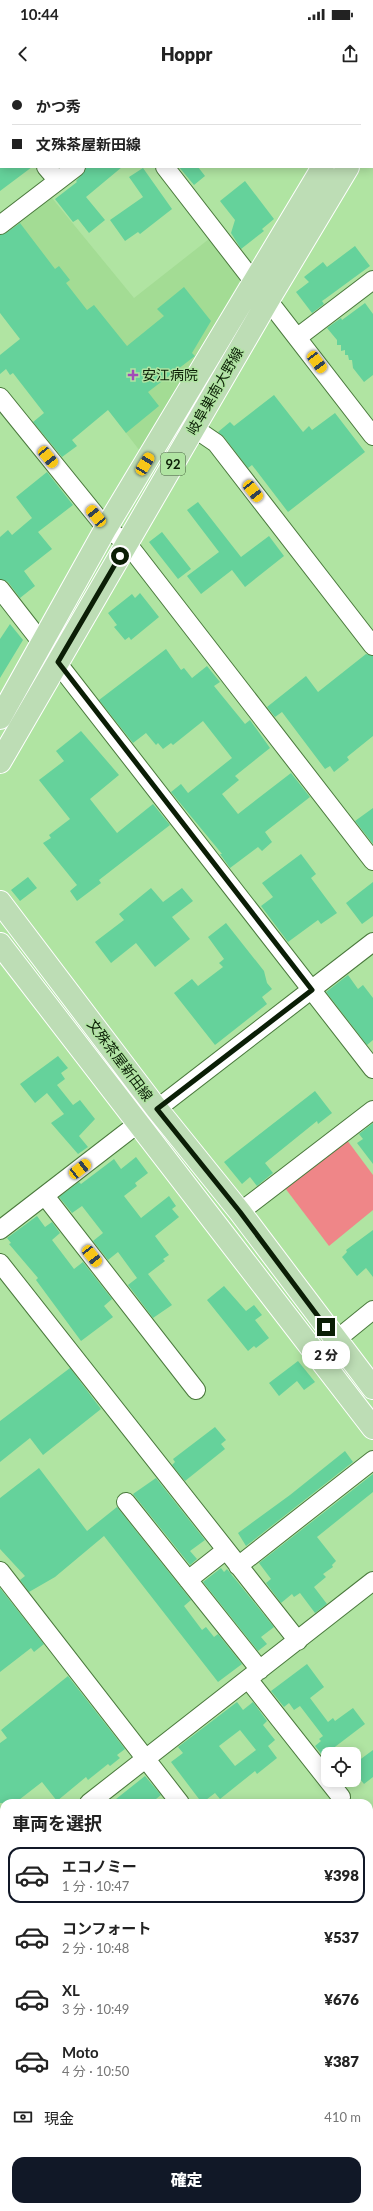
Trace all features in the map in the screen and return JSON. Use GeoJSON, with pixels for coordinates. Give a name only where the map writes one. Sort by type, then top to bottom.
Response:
{"type":"FeatureCollection","features":[{"type":"Feature","properties":{"kind":"main road","name":"岐阜巣南大野線"},"geometry":{"type":"LineString","coordinates":[[0,718],[106,528],[322,168]]}},
{"type":"Feature","properties":{"kind":"main road","name":"岐阜巣南大野線"},"geometry":{"type":"LineString","coordinates":[[0,762],[269,299],[347,168]]}},
{"type":"Feature","properties":{"kind":"main road","name":"文殊茶屋新田線"},"geometry":{"type":"LineString","coordinates":[[0,902],[157,1109],[240,1212],[373,1388]]}},
{"type":"Feature","properties":{"kind":"main road","name":"文殊茶屋新田線"},"geometry":{"type":"LineString","coordinates":[[0,944],[373,1428]]}},
{"type":"Feature","properties":{"kind":"street"},"geometry":{"type":"LineString","coordinates":[[47,168],[58,181]]}},
{"type":"Feature","properties":{"kind":"street"},"geometry":{"type":"LineString","coordinates":[[0,225],[75,168]]}},
{"type":"Feature","properties":{"kind":"street"},"geometry":{"type":"LineString","coordinates":[[166,168],[269,299],[373,436]]}},
{"type":"Feature","properties":{"kind":"street"},"geometry":{"type":"LineString","coordinates":[[298,337],[373,280]]}},
{"type":"Feature","properties":{"kind":"street"},"geometry":{"type":"LineString","coordinates":[[0,397],[106,528],[128,543],[373,861]]}},
{"type":"Feature","properties":{"kind":"street"},"geometry":{"type":"LineString","coordinates":[[194,428],[216,443],[373,646]]}},
{"type":"Feature","properties":{"kind":"street"},"geometry":{"type":"LineString","coordinates":[[0,589],[373,1069]]}},
{"type":"Feature","properties":{"kind":"street"},"geometry":{"type":"LineString","coordinates":[[0,1230],[373,942]]}},
{"type":"Feature","properties":{"kind":"street"},"geometry":{"type":"LineString","coordinates":[[240,1212],[373,1110]]}},
{"type":"Feature","properties":{"kind":"street"},"geometry":{"type":"LineString","coordinates":[[45,1196],[196,1390]]}},
{"type":"Feature","properties":{"kind":"street"},"geometry":{"type":"LineString","coordinates":[[0,1263],[298,1641]]}},
{"type":"Feature","properties":{"kind":"street"},"geometry":{"type":"LineString","coordinates":[[336,1340],[373,1310]]}},
{"type":"Feature","properties":{"kind":"street"},"geometry":{"type":"LineString","coordinates":[[238,1566],[373,1460]]}},
{"type":"Feature","properties":{"kind":"street"},"geometry":{"type":"LineString","coordinates":[[126,1502],[188,1580],[340,1797]]}},
{"type":"Feature","properties":{"kind":"street"},"geometry":{"type":"LineString","coordinates":[[188,1580],[226,1550]]}},
{"type":"Feature","properties":{"kind":"street"},"geometry":{"type":"LineString","coordinates":[[0,1571],[177,1799]]}},
{"type":"Feature","properties":{"kind":"street"},"geometry":{"type":"LineString","coordinates":[[94,1799],[373,1581]]}},
{"type":"Feature","properties":{"kind":"shaded area","name":"安江病院"},"geometry":{"type":"Polygon","coordinates":[[[47,192],[134,298],[209,239],[241,279],[140,451],[0,270],[0,229],[47,192]]]}},
{"type":"Feature","properties":{"kind":"shaded area"},"geometry":{"type":"Polygon","coordinates":[[[344,1136],[373,1175],[373,1210],[329,1246],[282,1184],[344,1136]]]}},
{"type":"Feature","properties":{"kind":"building"},"geometry":{"type":"Polygon","coordinates":[[[0,168],[31,168],[0,191],[0,168]]]}},
{"type":"Feature","properties":{"kind":"building"},"geometry":{"type":"Polygon","coordinates":[[[86,168],[121,168],[86,197],[105,220],[89,233],[78,219],[73,222],[55,199],[77,182],[76,181],[85,171],[86,168]]]}},
{"type":"Feature","properties":{"kind":"building"},"geometry":{"type":"Polygon","coordinates":[[[143,168],[172,209],[140,234],[138,232],[125,241],[110,220],[143,197],[129,177],[143,168]]]}},
{"type":"Feature","properties":{"kind":"building"},"geometry":{"type":"Polygon","coordinates":[[[180,168],[199,168],[205,176],[194,185],[180,168]]]}},
{"type":"Feature","properties":{"kind":"building"},"geometry":{"type":"Polygon","coordinates":[[[245,181],[274,219],[262,229],[264,231],[241,249],[231,233],[235,220],[220,201],[245,181]]]}},
{"type":"Feature","properties":{"kind":"building"},"geometry":{"type":"Polygon","coordinates":[[[20,223],[55,269],[59,266],[70,280],[66,283],[87,310],[94,305],[127,346],[164,316],[157,309],[184,287],[211,321],[192,353],[195,356],[148,392],[159,406],[126,433],[108,410],[72,440],[77,446],[62,457],[33,422],[44,413],[13,373],[10,375],[6,369],[0,374],[0,355],[20,339],[0,313],[0,235],[6,233],[20,223]]]}},
{"type":"Feature","properties":{"kind":"building"},"geometry":{"type":"Polygon","coordinates":[[[355,246],[370,266],[322,301],[324,304],[312,313],[296,292],[309,282],[304,277],[323,262],[327,267],[355,246]]]}},
{"type":"Feature","properties":{"kind":"building"},"geometry":{"type":"Polygon","coordinates":[[[365,303],[373,314],[373,375],[364,382],[353,368],[352,360],[349,360],[348,355],[345,355],[345,350],[341,351],[341,345],[337,345],[337,340],[327,328],[341,318],[342,320],[365,303]]]}},
{"type":"Feature","properties":{"kind":"building"},"geometry":{"type":"Polygon","coordinates":[[[274,395],[303,432],[309,426],[312,430],[335,413],[365,452],[288,512],[252,465],[248,468],[224,437],[218,432],[230,422],[234,426],[274,395]]]}},
{"type":"Feature","properties":{"kind":"building"},"geometry":{"type":"Polygon","coordinates":[[[47,472],[73,505],[38,532],[52,549],[24,571],[35,586],[20,598],[8,582],[0,579],[0,537],[8,530],[12,535],[32,518],[16,497],[47,472]]]}},
{"type":"Feature","properties":{"kind":"building"},"geometry":{"type":"Polygon","coordinates":[[[198,502],[241,557],[269,536],[284,556],[245,587],[232,570],[201,594],[187,576],[219,552],[187,510],[198,502]]]}},
{"type":"Feature","properties":{"kind":"building"},"geometry":{"type":"Polygon","coordinates":[[[162,532],[191,569],[178,579],[149,542],[162,532]]]}},
{"type":"Feature","properties":{"kind":"building"},"geometry":{"type":"Polygon","coordinates":[[[140,593],[159,617],[131,640],[129,637],[125,640],[114,627],[117,625],[108,613],[132,594],[135,598],[140,593]]]}},
{"type":"Feature","properties":{"kind":"building"},"geometry":{"type":"Polygon","coordinates":[[[10,624],[23,640],[0,678],[0,639],[10,624]]]}},
{"type":"Feature","properties":{"kind":"building"},"geometry":{"type":"Polygon","coordinates":[[[166,649],[181,670],[184,668],[192,678],[207,666],[220,682],[214,686],[245,724],[250,720],[270,748],[235,776],[239,780],[222,794],[238,814],[291,773],[310,797],[265,832],[272,842],[262,851],[258,847],[230,868],[220,854],[222,854],[171,792],[181,784],[188,793],[232,758],[203,721],[173,745],[171,743],[163,749],[158,743],[156,745],[146,733],[133,743],[99,700],[166,649]]]}},
{"type":"Feature","properties":{"kind":"building"},"geometry":{"type":"Polygon","coordinates":[[[366,654],[373,656],[373,736],[347,757],[349,760],[334,772],[330,766],[325,769],[282,712],[275,717],[267,707],[306,676],[318,692],[366,654]]]}},
{"type":"Feature","properties":{"kind":"building"},"geometry":{"type":"Polygon","coordinates":[[[81,731],[119,775],[90,799],[117,833],[153,804],[170,825],[99,880],[101,883],[77,901],[70,891],[77,885],[43,843],[51,838],[49,835],[70,819],[39,780],[64,761],[56,751],[81,731]]]}},
{"type":"Feature","properties":{"kind":"building"},"geometry":{"type":"Polygon","coordinates":[[[373,808],[373,844],[355,821],[373,808]]]}},
{"type":"Feature","properties":{"kind":"building"},"geometry":{"type":"Polygon","coordinates":[[[301,854],[316,874],[311,878],[337,913],[321,924],[318,920],[288,942],[261,906],[273,897],[262,883],[301,854]]]}},
{"type":"Feature","properties":{"kind":"building"},"geometry":{"type":"Polygon","coordinates":[[[28,877],[37,888],[20,901],[11,890],[28,877]]]}},
{"type":"Feature","properties":{"kind":"building"},"geometry":{"type":"Polygon","coordinates":[[[373,882],[373,916],[362,924],[346,903],[373,882]]]}},
{"type":"Feature","properties":{"kind":"building"},"geometry":{"type":"Polygon","coordinates":[[[151,888],[163,902],[182,888],[193,901],[172,917],[190,939],[155,967],[136,943],[111,963],[95,942],[124,920],[119,914],[151,888]]]}},
{"type":"Feature","properties":{"kind":"building"},"geometry":{"type":"Polygon","coordinates":[[[226,923],[264,971],[267,983],[272,989],[262,997],[267,1004],[215,1045],[174,993],[192,979],[198,986],[223,967],[219,963],[224,959],[208,937],[226,923]]]}},
{"type":"Feature","properties":{"kind":"building"},"geometry":{"type":"Polygon","coordinates":[[[348,975],[358,989],[363,985],[373,998],[373,1040],[367,1045],[326,992],[348,975]]]}},
{"type":"Feature","properties":{"kind":"building"},"geometry":{"type":"Polygon","coordinates":[[[58,1056],[68,1068],[61,1073],[65,1079],[57,1085],[73,1105],[80,1100],[95,1119],[79,1136],[88,1147],[78,1154],[51,1123],[64,1114],[47,1093],[35,1103],[20,1084],[58,1056]]]}},
{"type":"Feature","properties":{"kind":"building"},"geometry":{"type":"Polygon","coordinates":[[[315,1091],[332,1113],[318,1124],[317,1121],[265,1163],[273,1173],[257,1186],[250,1177],[242,1184],[224,1162],[315,1091]]]}},
{"type":"Feature","properties":{"kind":"building"},"geometry":{"type":"Polygon","coordinates":[[[373,1123],[373,1164],[357,1143],[363,1139],[359,1134],[373,1123]]]}},
{"type":"Feature","properties":{"kind":"building"},"geometry":{"type":"Polygon","coordinates":[[[136,1157],[148,1173],[135,1183],[137,1186],[124,1196],[141,1218],[169,1196],[176,1206],[172,1209],[179,1217],[155,1236],[169,1255],[163,1259],[165,1261],[148,1274],[172,1305],[153,1318],[128,1285],[137,1278],[118,1252],[108,1260],[93,1241],[103,1233],[82,1206],[72,1213],[59,1197],[79,1182],[81,1184],[114,1159],[121,1169],[136,1157]]]}},
{"type":"Feature","properties":{"kind":"building"},"geometry":{"type":"Polygon","coordinates":[[[37,1216],[45,1227],[52,1222],[60,1233],[52,1240],[74,1269],[83,1262],[112,1299],[104,1306],[113,1317],[81,1341],[36,1280],[38,1278],[9,1244],[11,1243],[7,1238],[37,1216]]]}},
{"type":"Feature","properties":{"kind":"building"},"geometry":{"type":"Polygon","coordinates":[[[373,1230],[373,1277],[366,1268],[357,1276],[342,1257],[347,1252],[346,1250],[373,1230]]]}},
{"type":"Feature","properties":{"kind":"building"},"geometry":{"type":"Polygon","coordinates":[[[224,1286],[246,1311],[254,1305],[262,1315],[255,1320],[269,1338],[256,1348],[254,1346],[248,1351],[207,1300],[224,1286]]]}},
{"type":"Feature","properties":{"kind":"building"},"geometry":{"type":"Polygon","coordinates":[[[298,1361],[315,1382],[304,1390],[297,1381],[279,1396],[269,1383],[298,1361]]]}},
{"type":"Feature","properties":{"kind":"building"},"geometry":{"type":"Polygon","coordinates":[[[70,1368],[101,1409],[43,1455],[30,1438],[0,1462],[0,1421],[70,1368]]]}},
{"type":"Feature","properties":{"kind":"building"},"geometry":{"type":"Polygon","coordinates":[[[215,1427],[226,1440],[221,1444],[225,1449],[185,1481],[172,1465],[175,1462],[173,1459],[215,1427]]]}},
{"type":"Feature","properties":{"kind":"building"},"geometry":{"type":"Polygon","coordinates":[[[345,1451],[353,1462],[246,1546],[238,1533],[290,1495],[345,1451]]]}},
{"type":"Feature","properties":{"kind":"building"},"geometry":{"type":"Polygon","coordinates":[[[39,1468],[87,1531],[117,1507],[191,1600],[184,1606],[202,1630],[206,1627],[214,1637],[218,1634],[242,1664],[218,1682],[104,1536],[55,1577],[29,1592],[20,1580],[25,1576],[0,1549],[0,1498],[39,1468]]]}},
{"type":"Feature","properties":{"kind":"building"},"geometry":{"type":"Polygon","coordinates":[[[373,1474],[373,1492],[317,1537],[336,1561],[332,1565],[333,1567],[323,1574],[326,1577],[314,1587],[327,1604],[315,1613],[300,1593],[294,1597],[292,1594],[281,1603],[266,1583],[271,1579],[259,1563],[373,1474]]]}},
{"type":"Feature","properties":{"kind":"building"},"geometry":{"type":"Polygon","coordinates":[[[156,1478],[205,1540],[190,1551],[197,1559],[190,1565],[133,1494],[156,1478]]]}},
{"type":"Feature","properties":{"kind":"building"},"geometry":{"type":"Polygon","coordinates":[[[221,1568],[224,1572],[227,1569],[274,1627],[261,1637],[267,1644],[258,1651],[203,1582],[221,1568]]]}},
{"type":"Feature","properties":{"kind":"building"},"geometry":{"type":"Polygon","coordinates":[[[0,1588],[44,1644],[34,1652],[31,1648],[0,1672],[0,1588]]]}},
{"type":"Feature","properties":{"kind":"building"},"geometry":{"type":"Polygon","coordinates":[[[307,1664],[324,1687],[310,1698],[328,1722],[333,1718],[335,1721],[353,1708],[365,1724],[335,1747],[321,1747],[321,1754],[315,1746],[321,1741],[319,1739],[323,1736],[300,1706],[294,1710],[289,1703],[284,1707],[271,1691],[307,1664]]]}},
{"type":"Feature","properties":{"kind":"building"},"geometry":{"type":"Polygon","coordinates":[[[68,1676],[125,1749],[117,1755],[120,1758],[110,1766],[108,1764],[88,1780],[86,1777],[59,1799],[55,1799],[42,1782],[20,1799],[0,1799],[0,1743],[7,1738],[1,1730],[68,1676]]]}},
{"type":"Feature","properties":{"kind":"building"},"geometry":{"type":"Polygon","coordinates":[[[237,1702],[243,1710],[253,1702],[267,1721],[263,1725],[275,1740],[268,1746],[277,1758],[257,1774],[255,1771],[220,1799],[215,1793],[207,1799],[199,1799],[171,1762],[183,1753],[178,1747],[237,1702]],[[240,1730],[219,1746],[235,1766],[256,1750],[240,1730]]]}},
{"type":"Feature","properties":{"kind":"building"},"geometry":{"type":"Polygon","coordinates":[[[373,1750],[373,1777],[364,1784],[361,1780],[361,1759],[373,1750]]]}},
{"type":"Feature","properties":{"kind":"building"},"geometry":{"type":"Polygon","coordinates":[[[145,1776],[161,1795],[156,1799],[116,1799],[145,1776]]]}},
{"type":"Feature","properties":{"kind":"place","name":"安江病院"},"geometry":{"type":"Point","coordinates":[133,375]}},
{"type":"Feature","properties":{"kind":"route"},"geometry":{"type":"LineString","coordinates":[[120,556],[58,662],[312,990],[157,1109],[240,1212],[326,1327]]}}]}
